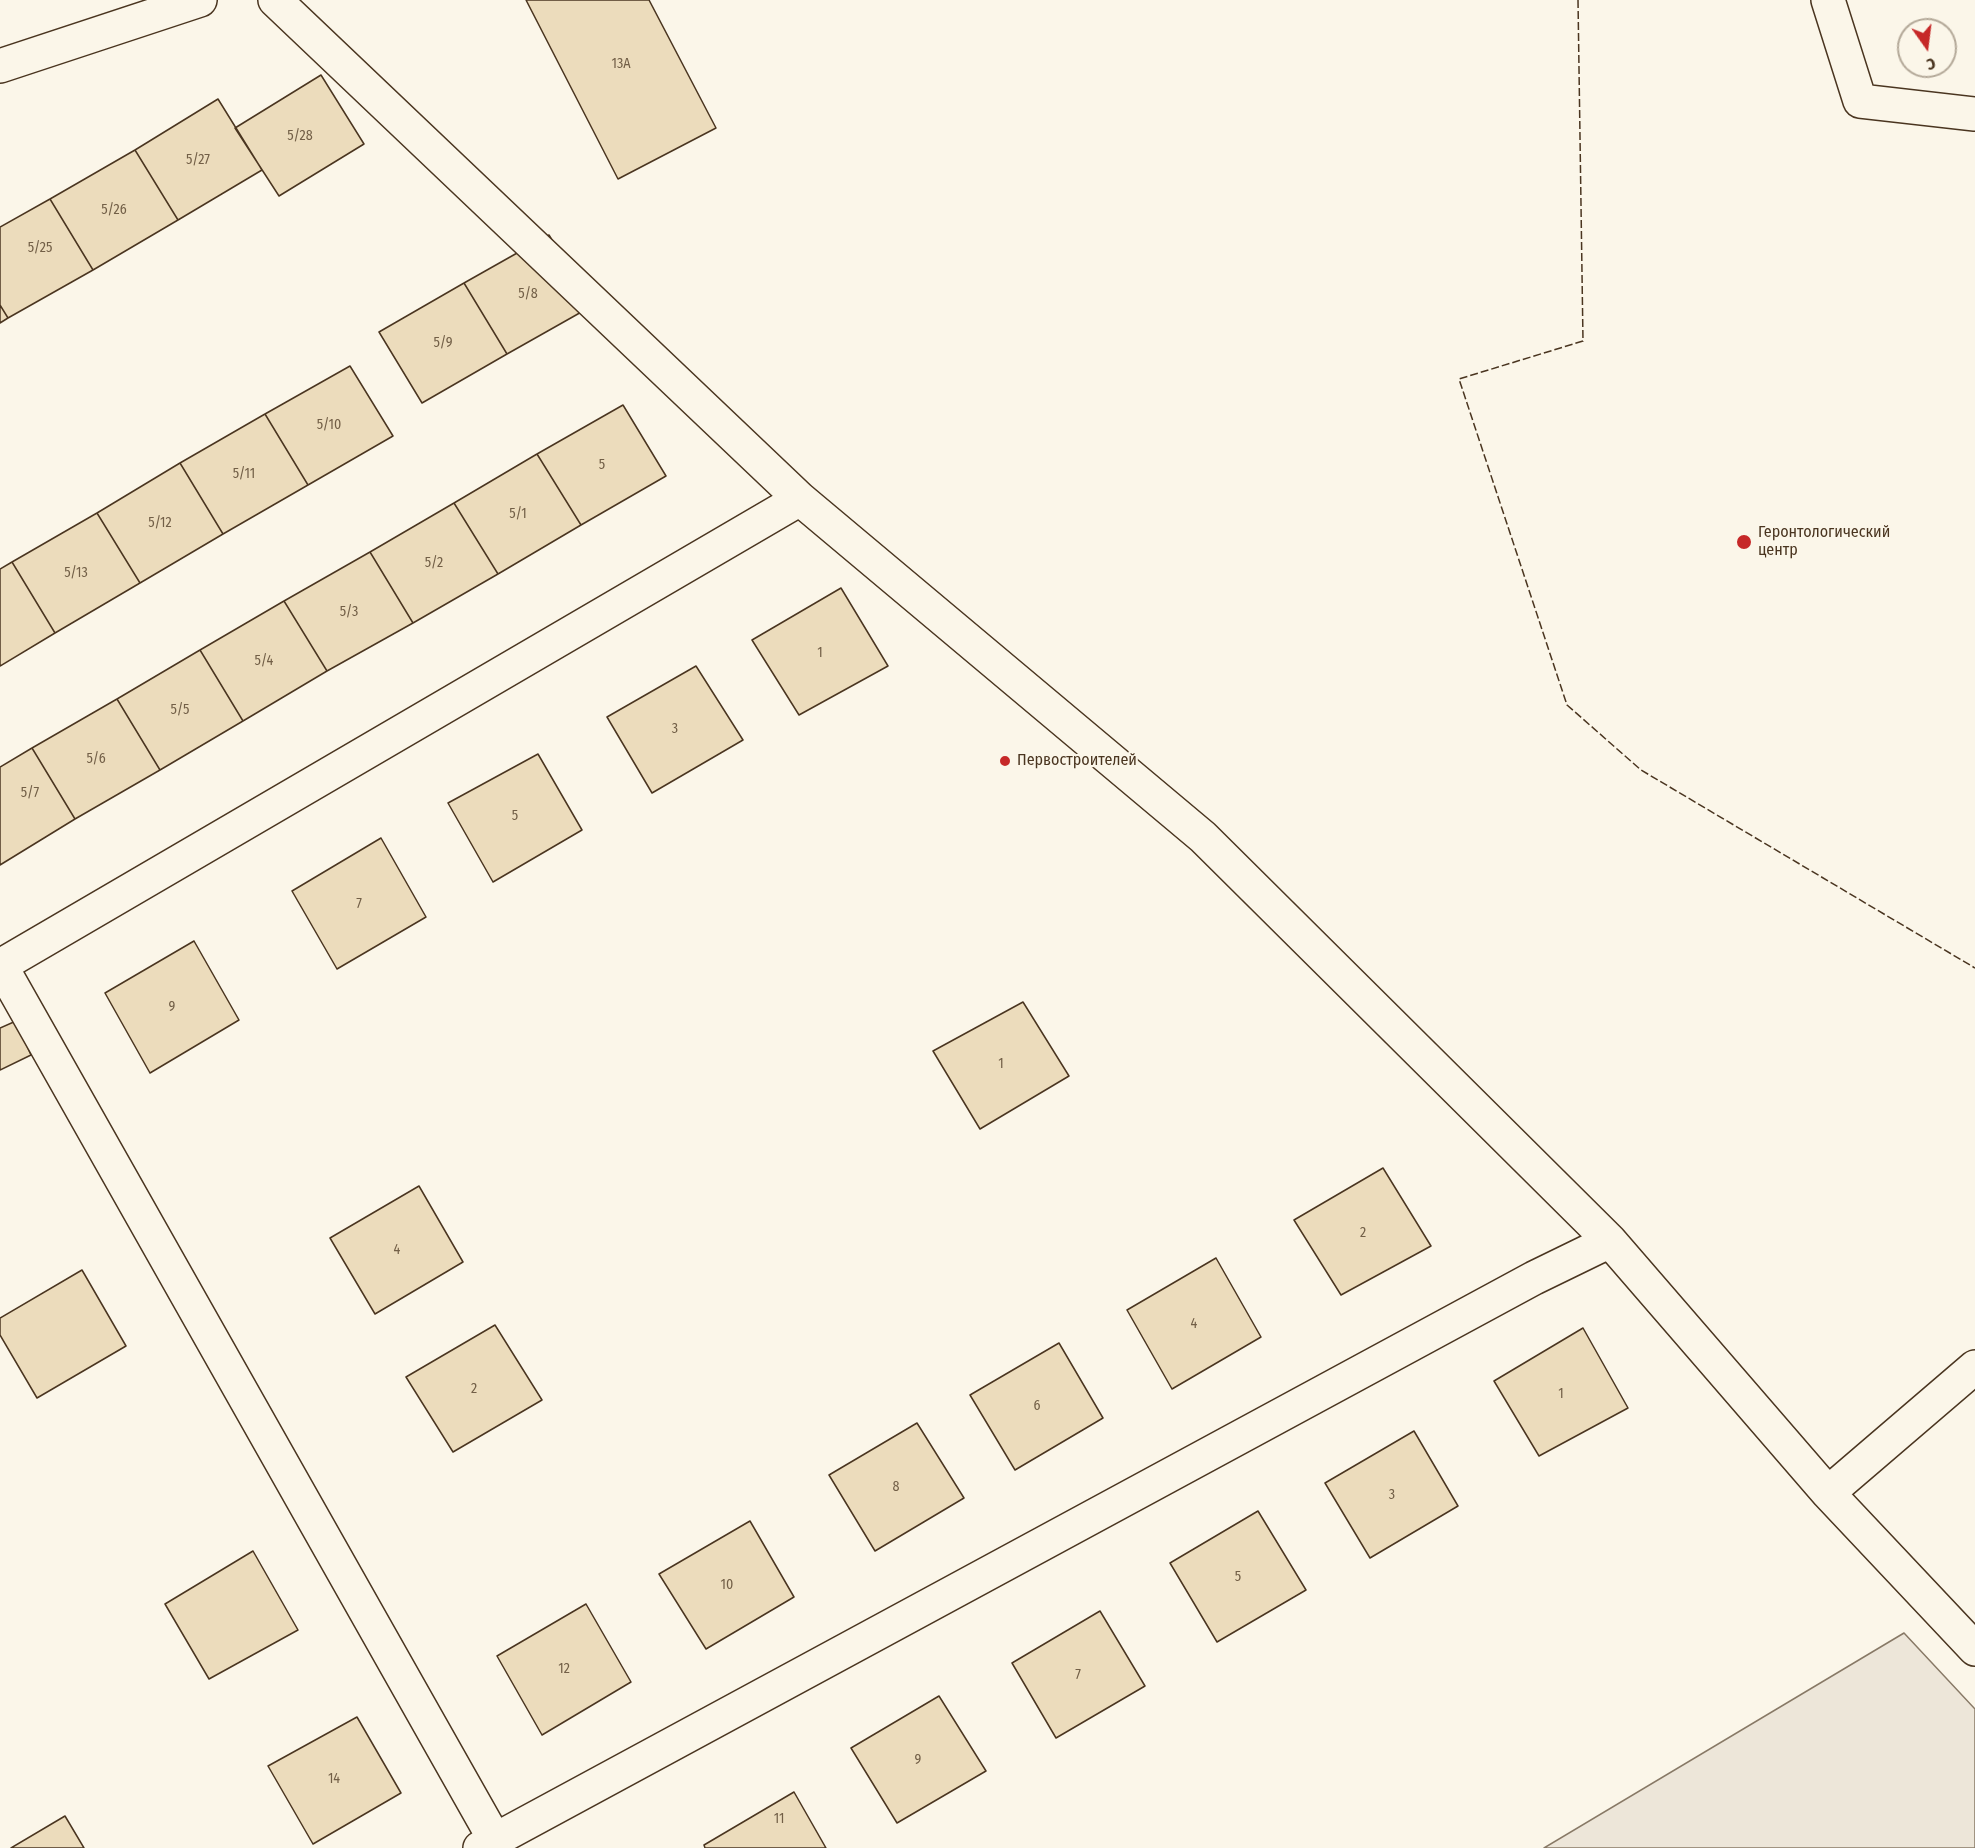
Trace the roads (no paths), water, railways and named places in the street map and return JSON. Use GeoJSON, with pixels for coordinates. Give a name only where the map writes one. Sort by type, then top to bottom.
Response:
{"type":"FeatureCollection","features":[{"type":"Feature","properties":{"kind":"street"},"geometry":{"type":"LineString","coordinates":[[0,66],[200,0]]}},
{"type":"Feature","properties":{"kind":"street"},"geometry":{"type":"LineString","coordinates":[[275,0],[800,499],[1203,837],[1610,1241],[1828,1493],[1975,1650]]}},
{"type":"Feature","properties":{"kind":"street"},"geometry":{"type":"LineString","coordinates":[[1828,0],[1860,101],[1975,114]]}},
{"type":"Feature","properties":{"kind":"street"},"geometry":{"type":"LineString","coordinates":[[800,499],[0,966],[488,1844],[1534,1278],[1610,1241]]}},
{"type":"Feature","properties":{"kind":"street"},"geometry":{"type":"LineString","coordinates":[[1828,1493],[1974,1370]]}},
{"type":"Feature","properties":{"kind":"place","name":"Геронтологический центр"},"geometry":{"type":"Point","coordinates":[1744,542]}},
{"type":"Feature","properties":{"kind":"place","name":"Первостроителей"},"geometry":{"type":"Point","coordinates":[1005,761]}}]}
